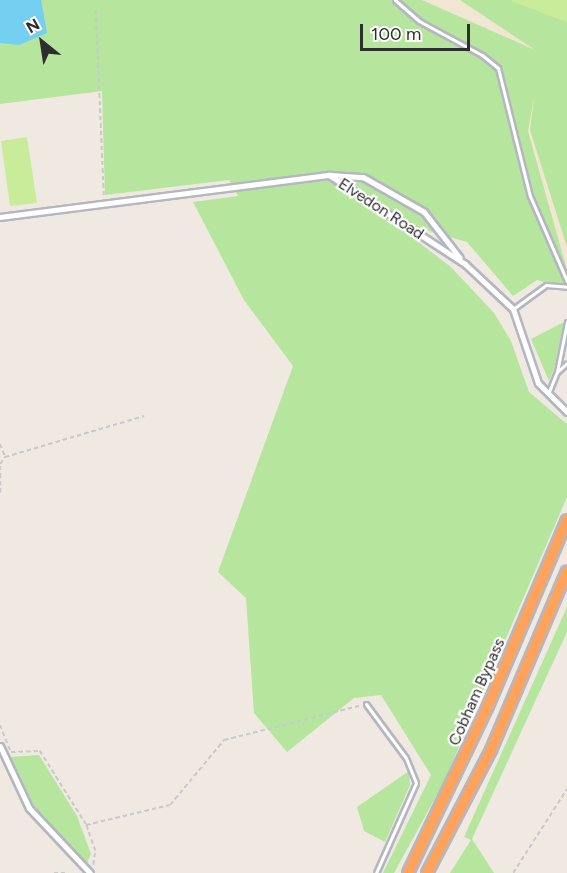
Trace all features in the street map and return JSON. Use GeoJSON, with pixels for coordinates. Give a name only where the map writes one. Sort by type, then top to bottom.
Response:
{"type":"FeatureCollection","features":[{"type":"Feature","properties":{"kind":"highway","name":"Cobham Bypass"},"geometry":{"type":"LineString","coordinates":[[408,873],[488,706],[567,520]]}},
{"type":"Feature","properties":{"kind":"highway"},"geometry":{"type":"LineString","coordinates":[[427,873],[491,750],[567,571]]}},
{"type":"Feature","properties":{"kind":"street","name":"Elvedon Road"},"geometry":{"type":"LineString","coordinates":[[0,217],[329,175],[465,264],[513,309],[538,383],[567,412]]}},
{"type":"Feature","properties":{"kind":"street"},"geometry":{"type":"LineString","coordinates":[[329,175],[363,177],[424,212],[465,264]]}},
{"type":"Feature","properties":{"kind":"street"},"geometry":{"type":"LineString","coordinates":[[0,747],[29,808],[91,873]]}},
{"type":"Feature","properties":{"kind":"lane"},"geometry":{"type":"LineString","coordinates":[[395,0],[419,21],[482,55],[498,68],[530,196],[567,281]]}},
{"type":"Feature","properties":{"kind":"lane"},"geometry":{"type":"LineString","coordinates":[[513,309],[546,285],[567,287]]}},
{"type":"Feature","properties":{"kind":"lane"},"geometry":{"type":"LineString","coordinates":[[548,395],[557,372],[567,322]]}},
{"type":"Feature","properties":{"kind":"lane"},"geometry":{"type":"LineString","coordinates":[[562,344],[567,349]]}},
{"type":"Feature","properties":{"kind":"lane"},"geometry":{"type":"LineString","coordinates":[[557,372],[567,363]]}},
{"type":"Feature","properties":{"kind":"lane"},"geometry":{"type":"LineString","coordinates":[[366,704],[406,758],[416,783],[376,873]]}},
{"type":"Feature","properties":{"kind":"path"},"geometry":{"type":"LineString","coordinates":[[96,11],[104,204]]}},
{"type":"Feature","properties":{"kind":"path"},"geometry":{"type":"LineString","coordinates":[[0,493],[0,464],[5,457],[144,416]]}},
{"type":"Feature","properties":{"kind":"path"},"geometry":{"type":"LineString","coordinates":[[0,444],[5,457]]}},
{"type":"Feature","properties":{"kind":"path"},"geometry":{"type":"LineString","coordinates":[[86,825],[170,805],[224,740],[366,704]]}},
{"type":"Feature","properties":{"kind":"path"},"geometry":{"type":"LineString","coordinates":[[0,725],[11,752],[40,751],[86,825],[95,850],[91,873]]}},
{"type":"Feature","properties":{"kind":"path"},"geometry":{"type":"LineString","coordinates":[[513,873],[567,789]]}},
{"type":"Feature","properties":{"kind":"path"},"geometry":{"type":"LineString","coordinates":[[54,873],[65,873]]}},
{"type":"Feature","properties":{"kind":"shaded area"},"geometry":{"type":"Polygon","coordinates":[[[422,0],[567,0],[567,270],[528,131],[540,52],[422,0]]]}},
{"type":"Feature","properties":{"kind":"green space"},"geometry":{"type":"Polygon","coordinates":[[[0,0],[422,0],[535,50],[460,0],[567,0],[567,247],[530,130],[534,97],[528,131],[567,270],[567,288],[537,280],[513,296],[467,242],[388,219],[451,267],[494,313],[511,341],[529,392],[567,424],[567,497],[443,784],[394,873],[383,873],[431,775],[381,695],[354,698],[287,752],[254,713],[246,598],[218,572],[293,366],[244,300],[193,202],[238,196],[229,180],[105,195],[102,91],[0,104],[0,0]]]}},
{"type":"Feature","properties":{"kind":"green space"},"geometry":{"type":"Polygon","coordinates":[[[512,0],[567,0],[567,22],[511,1],[512,0]]]}},
{"type":"Feature","properties":{"kind":"green space"},"geometry":{"type":"Polygon","coordinates":[[[27,137],[37,203],[10,206],[1,141],[27,137]]]}},
{"type":"Feature","properties":{"kind":"green space"},"geometry":{"type":"Polygon","coordinates":[[[564,322],[554,369],[549,381],[531,339],[564,322]]]}},
{"type":"Feature","properties":{"kind":"green space"},"geometry":{"type":"Polygon","coordinates":[[[567,607],[567,632],[472,839],[494,873],[450,873],[471,840],[464,837],[567,607]]]}},
{"type":"Feature","properties":{"kind":"green space"},"geometry":{"type":"Polygon","coordinates":[[[39,755],[77,816],[91,854],[87,863],[55,832],[24,793],[10,757],[39,755]]]}},
{"type":"Feature","properties":{"kind":"green space"},"geometry":{"type":"Polygon","coordinates":[[[409,771],[410,785],[385,842],[364,831],[357,807],[409,771]]]}},
{"type":"Feature","properties":{"kind":"water"},"geometry":{"type":"Polygon","coordinates":[[[0,0],[41,0],[47,33],[19,45],[0,43],[0,0]]]}}]}
